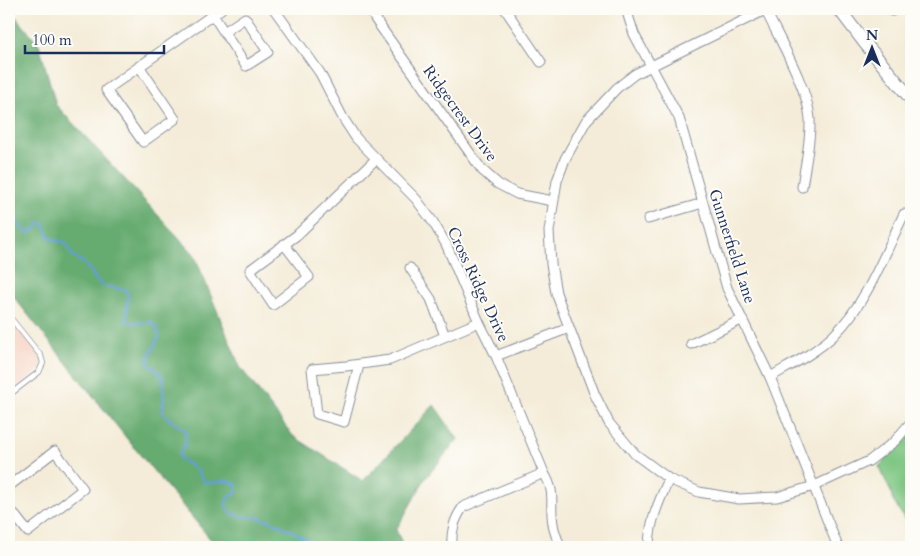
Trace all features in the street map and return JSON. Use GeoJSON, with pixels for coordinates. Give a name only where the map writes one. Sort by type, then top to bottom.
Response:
{"type":"FeatureCollection","features":[{"type":"Feature","properties":{"kind":"street"},"geometry":{"type":"LineString","coordinates":[[139,66],[175,119],[143,142],[106,90],[139,66],[221,9]]}},
{"type":"Feature","properties":{"kind":"street","name":"Cross Ridge Drive"},"geometry":{"type":"LineString","coordinates":[[274,9],[320,73],[343,118],[356,138],[416,199],[446,244],[478,322],[496,356],[544,473],[550,483],[553,493],[553,523],[560,547]]}},
{"type":"Feature","properties":{"kind":"street","name":"Ridgecrest Drive"},"geometry":{"type":"LineString","coordinates":[[371,9],[375,20],[482,170],[498,184],[517,194],[553,201]]}},
{"type":"Feature","properties":{"kind":"street"},"geometry":{"type":"LineString","coordinates":[[505,9],[541,62]]}},
{"type":"Feature","properties":{"kind":"street","name":"Gunnerfield Lane"},"geometry":{"type":"LineString","coordinates":[[626,9],[634,34],[649,66],[679,118],[727,288],[770,377],[838,547]]}},
{"type":"Feature","properties":{"kind":"street"},"geometry":{"type":"LineString","coordinates":[[802,187],[810,132],[810,117],[804,93],[766,9],[649,66],[617,88],[586,121],[565,159],[557,180],[549,232],[551,264],[556,293],[595,396],[609,423],[635,454],[669,479],[699,492],[739,499],[777,497],[814,486],[869,461],[895,441],[911,422]]}},
{"type":"Feature","properties":{"kind":"street"},"geometry":{"type":"LineString","coordinates":[[840,9],[864,42],[911,99]]}},
{"type":"Feature","properties":{"kind":"street"},"geometry":{"type":"LineString","coordinates":[[888,9],[892,11],[894,9]]}},
{"type":"Feature","properties":{"kind":"street"},"geometry":{"type":"LineString","coordinates":[[213,15],[224,32],[246,66],[268,52],[245,18],[224,32]]}},
{"type":"Feature","properties":{"kind":"street"},"geometry":{"type":"LineString","coordinates":[[284,244],[309,277],[274,305],[250,270],[284,244],[297,235],[376,159]]}},
{"type":"Feature","properties":{"kind":"street"},"geometry":{"type":"LineString","coordinates":[[648,219],[703,203]]}},
{"type":"Feature","properties":{"kind":"street"},"geometry":{"type":"LineString","coordinates":[[770,377],[814,351],[833,336],[847,320],[866,292],[904,214]]}},
{"type":"Feature","properties":{"kind":"street"},"geometry":{"type":"LineString","coordinates":[[410,268],[431,299],[445,336]]}},
{"type":"Feature","properties":{"kind":"street"},"geometry":{"type":"LineString","coordinates":[[691,344],[742,320]]}},
{"type":"Feature","properties":{"kind":"street"},"geometry":{"type":"LineString","coordinates":[[359,365],[344,422],[317,414],[312,369],[390,360],[478,322]]}},
{"type":"Feature","properties":{"kind":"street","name":"Cross Ridge Drive"},"geometry":{"type":"LineString","coordinates":[[496,356],[569,328]]}},
{"type":"Feature","properties":{"kind":"street"},"geometry":{"type":"LineString","coordinates":[[9,486],[55,451],[83,488],[28,532],[9,508]]}},
{"type":"Feature","properties":{"kind":"street"},"geometry":{"type":"LineString","coordinates":[[452,547],[451,533],[456,518],[463,507],[544,473]]}},
{"type":"Feature","properties":{"kind":"street"},"geometry":{"type":"LineString","coordinates":[[649,547],[655,511],[669,479]]}},
{"type":"Feature","properties":{"kind":"lane"},"geometry":{"type":"LineString","coordinates":[[9,316],[41,356],[43,363],[39,372],[9,395]]}},
{"type":"Feature","properties":{"kind":"shaded area"},"geometry":{"type":"Polygon","coordinates":[[[9,316],[41,356],[41,368],[9,395],[9,316]]]}},
{"type":"Feature","properties":{"kind":"green space"},"geometry":{"type":"Polygon","coordinates":[[[9,9],[39,44],[56,105],[194,254],[240,367],[293,436],[363,481],[434,405],[458,439],[425,479],[396,530],[404,547],[217,547],[132,445],[9,291],[9,9]]]}},
{"type":"Feature","properties":{"kind":"green space"},"geometry":{"type":"Polygon","coordinates":[[[911,435],[911,524],[909,525],[893,501],[879,466],[911,435]]]}},
{"type":"Feature","properties":{"kind":"waterway"},"geometry":{"type":"LineString","coordinates":[[9,157],[9,167]]}},
{"type":"Feature","properties":{"kind":"waterway"},"geometry":{"type":"LineString","coordinates":[[9,220],[13,218],[27,233],[36,229],[39,223],[43,223],[49,237],[65,242],[72,255],[85,264],[98,282],[104,286],[126,290],[128,297],[126,321],[134,323],[151,322],[157,328],[158,338],[148,358],[148,364],[162,376],[163,410],[165,415],[186,432],[185,445],[179,455],[180,458],[197,470],[204,482],[226,481],[237,485],[236,493],[226,503],[230,512],[274,522],[316,544],[318,547]]}}]}
